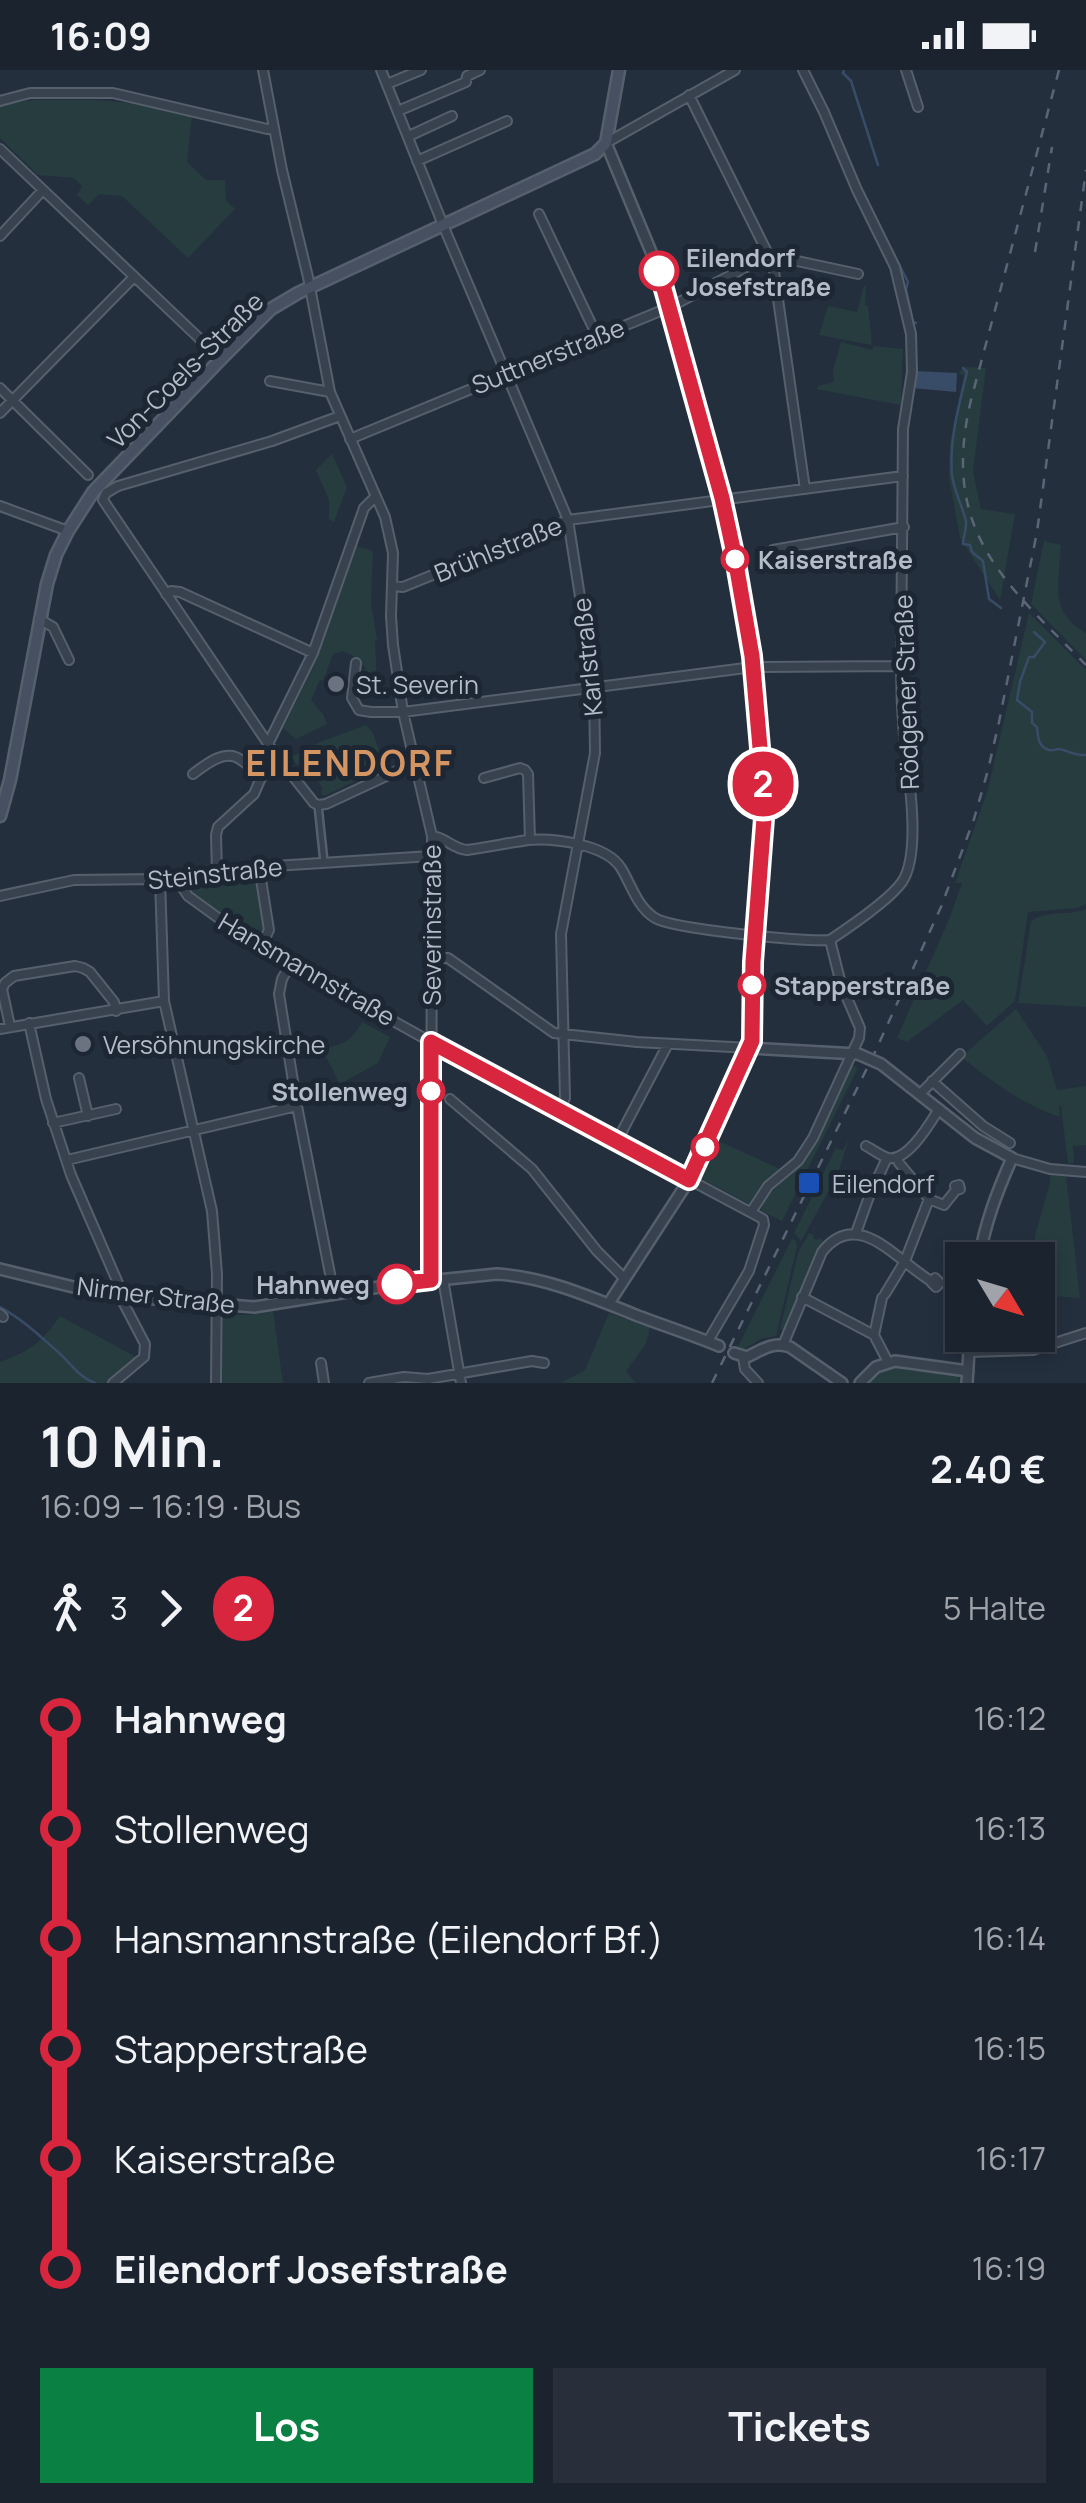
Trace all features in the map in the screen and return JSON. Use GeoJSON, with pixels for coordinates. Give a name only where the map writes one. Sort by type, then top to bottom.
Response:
{"type":"FeatureCollection","features":[{"type":"Feature","properties":{"kind":"main road"},"geometry":{"type":"LineString","coordinates":[[606,143],[619,70]]}},
{"type":"Feature","properties":{"kind":"main road","name":"Von-Coels-Straße"},"geometry":{"type":"LineString","coordinates":[[0,816],[39,619],[56,556],[93,492],[108,475],[271,309],[594,154],[606,143]]}},
{"type":"Feature","properties":{"kind":"street","name":"Severinstraße"},"geometry":{"type":"LineString","coordinates":[[263,70],[330,392],[385,517],[394,553],[390,616],[393,645],[403,712],[432,836],[431,1280]]}},
{"type":"Feature","properties":{"kind":"street","name":"Karlstraße"},"geometry":{"type":"LineString","coordinates":[[381,70],[568,520],[594,686],[595,752],[561,934],[565,1098],[560,1110]]}},
{"type":"Feature","properties":{"kind":"street"},"geometry":{"type":"LineString","coordinates":[[388,84],[420,70]]}},
{"type":"Feature","properties":{"kind":"street"},"geometry":{"type":"LineString","coordinates":[[398,110],[466,82],[467,76],[480,70]]}},
{"type":"Feature","properties":{"kind":"street"},"geometry":{"type":"LineString","coordinates":[[609,1303],[689,1180],[750,1048],[754,934],[765,805],[753,667],[722,498],[660,272],[606,143],[735,70]]}},
{"type":"Feature","properties":{"kind":"street","name":"Rödgener Straße"},"geometry":{"type":"LineString","coordinates":[[802,70],[900,281],[912,350],[904,429],[901,666],[912,826],[908,870],[895,890],[830,940]]}},
{"type":"Feature","properties":{"kind":"street"},"geometry":{"type":"LineString","coordinates":[[906,70],[918,108]]}},
{"type":"Feature","properties":{"kind":"street"},"geometry":{"type":"LineString","coordinates":[[0,101],[30,94],[113,92],[274,128]]}},
{"type":"Feature","properties":{"kind":"street"},"geometry":{"type":"LineString","coordinates":[[689,95],[773,264],[805,488]]}},
{"type":"Feature","properties":{"kind":"street"},"geometry":{"type":"LineString","coordinates":[[409,136],[452,116]]}},
{"type":"Feature","properties":{"kind":"street"},"geometry":{"type":"LineString","coordinates":[[417,161],[507,121]]}},
{"type":"Feature","properties":{"kind":"street"},"geometry":{"type":"LineString","coordinates":[[0,149],[221,358]]}},
{"type":"Feature","properties":{"kind":"street"},"geometry":{"type":"LineString","coordinates":[[0,236],[44,190]]}},
{"type":"Feature","properties":{"kind":"street"},"geometry":{"type":"LineString","coordinates":[[539,214],[597,336]]}},
{"type":"Feature","properties":{"kind":"street"},"geometry":{"type":"LineString","coordinates":[[769,256],[858,274]]}},
{"type":"Feature","properties":{"kind":"street","name":"Suttnerstraße"},"geometry":{"type":"LineString","coordinates":[[350,439],[670,307],[769,256]]}},
{"type":"Feature","properties":{"kind":"street"},"geometry":{"type":"LineString","coordinates":[[0,413],[134,277]]}},
{"type":"Feature","properties":{"kind":"street"},"geometry":{"type":"LineString","coordinates":[[270,381],[330,392]]}},
{"type":"Feature","properties":{"kind":"street"},"geometry":{"type":"LineString","coordinates":[[0,388],[88,475]]}},
{"type":"Feature","properties":{"kind":"street"},"geometry":{"type":"LineString","coordinates":[[340,416],[118,486],[106,493],[103,500],[268,744],[310,799],[318,805],[326,804],[414,763]]}},
{"type":"Feature","properties":{"kind":"street","name":"Brühlstraße"},"geometry":{"type":"LineString","coordinates":[[392,586],[403,587],[568,520],[903,476]]}},
{"type":"Feature","properties":{"kind":"street"},"geometry":{"type":"LineString","coordinates":[[268,744],[312,654],[364,508],[375,496]]}},
{"type":"Feature","properties":{"kind":"street"},"geometry":{"type":"LineString","coordinates":[[0,506],[68,531]]}},
{"type":"Feature","properties":{"kind":"street"},"geometry":{"type":"LineString","coordinates":[[773,550],[904,527]]}},
{"type":"Feature","properties":{"kind":"street"},"geometry":{"type":"LineString","coordinates":[[166,594],[180,592],[312,654]]}},
{"type":"Feature","properties":{"kind":"street"},"geometry":{"type":"LineString","coordinates":[[39,619],[53,627],[69,660]]}},
{"type":"Feature","properties":{"kind":"street"},"geometry":{"type":"LineString","coordinates":[[356,662],[352,698],[365,712],[403,712],[753,667],[901,666]]}},
{"type":"Feature","properties":{"kind":"street"},"geometry":{"type":"LineString","coordinates":[[193,774],[230,755],[262,777]]}},
{"type":"Feature","properties":{"kind":"street"},"geometry":{"type":"LineString","coordinates":[[218,873],[216,830],[254,794],[267,768],[280,761]]}},
{"type":"Feature","properties":{"kind":"street"},"geometry":{"type":"LineString","coordinates":[[484,778],[520,768],[528,774],[530,840]]}},
{"type":"Feature","properties":{"kind":"street"},"geometry":{"type":"LineString","coordinates":[[318,805],[324,863]]}},
{"type":"Feature","properties":{"kind":"street"},"geometry":{"type":"LineString","coordinates":[[432,836],[467,850],[530,840],[592,848],[613,858],[640,904],[656,919],[680,926],[830,940],[841,984],[860,1028],[855,1054],[813,1138],[798,1160],[768,1186],[751,1212]]}},
{"type":"Feature","properties":{"kind":"street","name":"Steinstraße"},"geometry":{"type":"LineString","coordinates":[[0,896],[74,880],[160,880],[259,867],[432,856]]}},
{"type":"Feature","properties":{"kind":"street"},"geometry":{"type":"LineString","coordinates":[[259,867],[269,930],[261,947]]}},
{"type":"Feature","properties":{"kind":"street","name":"Hansmannstraße"},"geometry":{"type":"LineString","coordinates":[[182,878],[188,896],[261,947],[764,1219],[748,1271],[708,1341]]}},
{"type":"Feature","properties":{"kind":"street"},"geometry":{"type":"LineString","coordinates":[[160,880],[164,1001],[212,1210],[217,1274],[216,1383]]}},
{"type":"Feature","properties":{"kind":"street"},"geometry":{"type":"LineString","coordinates":[[431,958],[448,958],[562,1035],[855,1054],[882,1064],[975,1138],[1012,1158],[1050,1169],[1086,1172]]}},
{"type":"Feature","properties":{"kind":"street"},"geometry":{"type":"LineString","coordinates":[[290,963],[279,994],[334,1294]]}},
{"type":"Feature","properties":{"kind":"street"},"geometry":{"type":"LineString","coordinates":[[116,1011],[114,1002],[90,972],[75,966],[14,976],[2,989],[5,1027],[116,1011],[164,1001]]}},
{"type":"Feature","properties":{"kind":"street"},"geometry":{"type":"LineString","coordinates":[[29,1022],[53,1123],[71,1175],[124,1304],[145,1344],[140,1361],[114,1383]]}},
{"type":"Feature","properties":{"kind":"street"},"geometry":{"type":"LineString","coordinates":[[617,1141],[668,1044]]}},
{"type":"Feature","properties":{"kind":"street"},"geometry":{"type":"LineString","coordinates":[[920,1094],[960,1054]]}},
{"type":"Feature","properties":{"kind":"street"},"geometry":{"type":"LineString","coordinates":[[79,1078],[88,1116]]}},
{"type":"Feature","properties":{"kind":"street"},"geometry":{"type":"LineString","coordinates":[[932,1081],[974,1119],[1010,1143]]}},
{"type":"Feature","properties":{"kind":"street"},"geometry":{"type":"LineString","coordinates":[[450,1099],[532,1169],[597,1251],[624,1278]]}},
{"type":"Feature","properties":{"kind":"street"},"geometry":{"type":"LineString","coordinates":[[67,1160],[297,1106]]}},
{"type":"Feature","properties":{"kind":"street"},"geometry":{"type":"LineString","coordinates":[[53,1123],[116,1109]]}},
{"type":"Feature","properties":{"kind":"street"},"geometry":{"type":"LineString","coordinates":[[856,1233],[872,1191],[892,1158],[911,1148],[939,1109]]}},
{"type":"Feature","properties":{"kind":"street"},"geometry":{"type":"LineString","coordinates":[[866,1146],[892,1158],[929,1199],[944,1205],[956,1190]]}},
{"type":"Feature","properties":{"kind":"street"},"geometry":{"type":"LineString","coordinates":[[982,1242],[992,1203],[1012,1158]]}},
{"type":"Feature","properties":{"kind":"street"},"geometry":{"type":"LineString","coordinates":[[874,1335],[884,1296],[905,1261],[929,1199]]}},
{"type":"Feature","properties":{"kind":"street"},"geometry":{"type":"LineString","coordinates":[[783,1345],[822,1252],[845,1234],[869,1238],[931,1281]]}},
{"type":"Feature","properties":{"kind":"street","name":"Nirmer Straße"},"geometry":{"type":"LineString","coordinates":[[0,1269],[124,1297],[268,1306],[431,1280],[513,1275],[609,1303],[719,1346]]}},
{"type":"Feature","properties":{"kind":"street"},"geometry":{"type":"LineString","coordinates":[[443,1279],[460,1378]]}},
{"type":"Feature","properties":{"kind":"street"},"geometry":{"type":"LineString","coordinates":[[802,1297],[874,1335],[888,1362]]}},
{"type":"Feature","properties":{"kind":"street"},"geometry":{"type":"LineString","coordinates":[[1055,1343],[1086,1333]]}},
{"type":"Feature","properties":{"kind":"street"},"geometry":{"type":"LineString","coordinates":[[758,1383],[745,1370],[738,1355],[752,1355],[770,1346],[783,1345],[842,1383]]}},
{"type":"Feature","properties":{"kind":"street"},"geometry":{"type":"LineString","coordinates":[[967,1383],[969,1352]]}},
{"type":"Feature","properties":{"kind":"street"},"geometry":{"type":"LineString","coordinates":[[369,1383],[404,1377],[460,1378],[532,1361],[544,1363]]}},
{"type":"Feature","properties":{"kind":"street"},"geometry":{"type":"LineString","coordinates":[[860,1383],[876,1367],[888,1362],[968,1371]]}},
{"type":"Feature","properties":{"kind":"street"},"geometry":{"type":"LineString","coordinates":[[321,1364],[324,1383]]}},
{"type":"Feature","properties":{"kind":"green space"},"geometry":{"type":"Polygon","coordinates":[[[34,100],[145,104],[192,115],[187,162],[206,180],[225,180],[226,200],[235,209],[188,258],[122,196],[99,194],[88,205],[77,195],[82,186],[74,178],[38,175],[0,138],[0,105],[34,100]]]}},
{"type":"Feature","properties":{"kind":"green space"},"geometry":{"type":"Polygon","coordinates":[[[864,286],[872,345],[819,335],[828,306],[857,312],[864,286]]]}},
{"type":"Feature","properties":{"kind":"green space"},"geometry":{"type":"Polygon","coordinates":[[[841,342],[872,350],[874,346],[903,349],[901,405],[816,389],[834,382],[833,370],[841,342]]]}},
{"type":"Feature","properties":{"kind":"green space"},"geometry":{"type":"Polygon","coordinates":[[[965,367],[986,368],[973,472],[981,509],[1015,514],[1000,600],[960,538],[949,477],[950,443],[964,375],[958,373],[965,367]]]}},
{"type":"Feature","properties":{"kind":"green space"},"geometry":{"type":"Polygon","coordinates":[[[332,454],[347,487],[334,522],[329,519],[329,500],[316,470],[332,454]]]}},
{"type":"Feature","properties":{"kind":"green space"},"geometry":{"type":"Polygon","coordinates":[[[1044,541],[1061,545],[1058,595],[1066,615],[1086,633],[1086,660],[1031,604],[1044,541]]]}},
{"type":"Feature","properties":{"kind":"green space"},"geometry":{"type":"Polygon","coordinates":[[[356,546],[373,551],[371,603],[377,640],[377,682],[368,683],[358,699],[357,676],[365,675],[365,666],[359,666],[354,656],[342,651],[333,654],[311,700],[327,724],[296,739],[283,728],[317,660],[356,546]]]}},
{"type":"Feature","properties":{"kind":"green space"},"geometry":{"type":"Polygon","coordinates":[[[1029,613],[1086,670],[1086,904],[1028,912],[1015,1001],[987,1026],[963,1000],[907,1042],[897,1038],[962,883],[955,883],[988,789],[1029,613]]]}},
{"type":"Feature","properties":{"kind":"green space"},"geometry":{"type":"Polygon","coordinates":[[[366,725],[373,733],[385,767],[324,796],[322,787],[301,761],[298,766],[291,757],[366,725]]]}},
{"type":"Feature","properties":{"kind":"green space"},"geometry":{"type":"Polygon","coordinates":[[[254,875],[264,935],[260,940],[191,892],[191,884],[254,875]]]}},
{"type":"Feature","properties":{"kind":"green space"},"geometry":{"type":"Polygon","coordinates":[[[1086,909],[1086,1007],[1018,1003],[1031,921],[1044,915],[1086,909]]]}},
{"type":"Feature","properties":{"kind":"green space"},"geometry":{"type":"Polygon","coordinates":[[[1016,1009],[1047,1056],[1057,1090],[1086,1086],[1086,1145],[1073,1146],[1074,1163],[1068,1163],[1061,1106],[1060,1117],[1033,1106],[961,1057],[1016,1009]]]}},
{"type":"Feature","properties":{"kind":"green space"},"geometry":{"type":"Polygon","coordinates":[[[362,1022],[390,1037],[378,1063],[340,1084],[322,1049],[346,1041],[362,1022]]]}},
{"type":"Feature","properties":{"kind":"green space"},"geometry":{"type":"Polygon","coordinates":[[[852,1065],[858,1068],[782,1221],[760,1210],[817,1141],[852,1065]]]}},
{"type":"Feature","properties":{"kind":"green space"},"geometry":{"type":"Polygon","coordinates":[[[849,1139],[837,1176],[801,1241],[794,1233],[836,1148],[843,1150],[849,1139]]]}},
{"type":"Feature","properties":{"kind":"green space"},"geometry":{"type":"Polygon","coordinates":[[[719,1141],[780,1169],[762,1184],[749,1204],[702,1179],[719,1141]]]}},
{"type":"Feature","properties":{"kind":"green space"},"geometry":{"type":"Polygon","coordinates":[[[1050,1173],[1066,1175],[1080,1298],[1055,1296],[1055,1242],[1034,1242],[1050,1173]]]}},
{"type":"Feature","properties":{"kind":"green space"},"geometry":{"type":"Polygon","coordinates":[[[809,1233],[826,1242],[785,1331],[780,1329],[798,1253],[809,1233]]]}},
{"type":"Feature","properties":{"kind":"green space"},"geometry":{"type":"Polygon","coordinates":[[[792,1239],[797,1246],[776,1336],[737,1349],[792,1239]]]}},
{"type":"Feature","properties":{"kind":"green space"},"geometry":{"type":"Polygon","coordinates":[[[273,1311],[283,1383],[222,1383],[223,1314],[273,1311]]]}},
{"type":"Feature","properties":{"kind":"green space"},"geometry":{"type":"Polygon","coordinates":[[[609,1313],[650,1328],[646,1344],[626,1371],[636,1383],[561,1383],[585,1370],[609,1313]]]}},
{"type":"Feature","properties":{"kind":"green space"},"geometry":{"type":"Polygon","coordinates":[[[60,1316],[140,1359],[108,1383],[0,1383],[0,1362],[35,1345],[60,1316]]]}},
{"type":"Feature","properties":{"kind":"green space"},"geometry":{"type":"Polygon","coordinates":[[[895,1365],[957,1374],[961,1383],[866,1383],[877,1371],[895,1365]]]}},
{"type":"Feature","properties":{"kind":"water"},"geometry":{"type":"Polygon","coordinates":[[[915,371],[957,373],[956,392],[912,388],[915,371]]]}},
{"type":"Feature","properties":{"kind":"waterway"},"geometry":{"type":"LineString","coordinates":[[844,70],[878,165]]}},
{"type":"Feature","properties":{"kind":"waterway"},"geometry":{"type":"LineString","coordinates":[[872,212],[908,282],[906,289],[916,323]]}},
{"type":"Feature","properties":{"kind":"waterway"},"geometry":{"type":"LineString","coordinates":[[963,368],[967,372],[953,436],[952,475],[966,521],[963,544],[970,545],[983,561],[989,599],[1001,608]]}},
{"type":"Feature","properties":{"kind":"waterway"},"geometry":{"type":"LineString","coordinates":[[1034,632],[1045,642],[1034,657],[1029,657],[1017,700],[1032,712],[1032,723],[1043,747],[1086,755]]}},
{"type":"Feature","properties":{"kind":"waterway"},"geometry":{"type":"LineString","coordinates":[[0,1307],[95,1383]]}},
{"type":"Feature","properties":{"kind":"railway"},"geometry":{"type":"LineString","coordinates":[[1059,70],[971,400],[964,445],[964,484],[972,519],[1005,579],[1086,665]]}},
{"type":"Feature","properties":{"kind":"railway"},"geometry":{"type":"LineString","coordinates":[[1035,252],[1052,147]]}},
{"type":"Feature","properties":{"kind":"railway"},"geometry":{"type":"LineString","coordinates":[[712,1383],[875,1052],[941,907],[974,819],[999,722],[1037,532],[1086,170]]}},
{"type":"Feature","properties":{"kind":"bus line","name":"2"},"geometry":{"type":"LineString","coordinates":[[397,1284],[431,1280],[431,1042],[689,1180],[752,1041],[753,962],[765,805],[752,656],[726,512],[659,271]]}},
{"type":"Feature","properties":{"kind":"place","name":"Eilendorf Josefstraße"},"geometry":{"type":"Point","coordinates":[659,271]}},
{"type":"Feature","properties":{"kind":"place","name":"Kaiserstraße"},"geometry":{"type":"Point","coordinates":[735,559]}},
{"type":"Feature","properties":{"kind":"place","name":"St. Severin"},"geometry":{"type":"Point","coordinates":[336,684]}},
{"type":"Feature","properties":{"kind":"place","name":"Stapperstraße"},"geometry":{"type":"Point","coordinates":[752,985]}},
{"type":"Feature","properties":{"kind":"place","name":"Versöhnungskirche"},"geometry":{"type":"Point","coordinates":[83,1044]}},
{"type":"Feature","properties":{"kind":"place","name":"Stollenweg"},"geometry":{"type":"Point","coordinates":[431,1091]}},
{"type":"Feature","properties":{"kind":"place","name":"Eilendorf"},"geometry":{"type":"Point","coordinates":[809,1183]}},
{"type":"Feature","properties":{"kind":"place","name":"Hahnweg"},"geometry":{"type":"Point","coordinates":[397,1284]}},
{"type":"Feature","properties":{"kind":"district","name":"EILENDORF"},"geometry":{"type":"Point","coordinates":[350,763]}}]}
